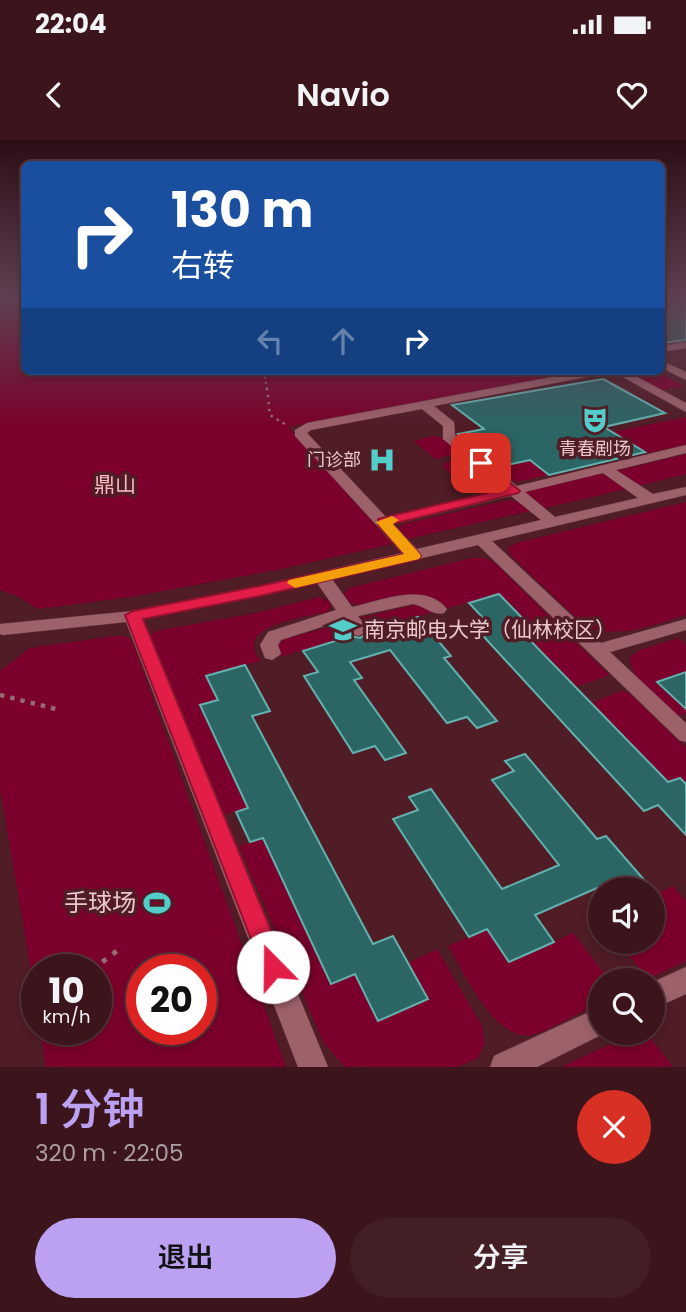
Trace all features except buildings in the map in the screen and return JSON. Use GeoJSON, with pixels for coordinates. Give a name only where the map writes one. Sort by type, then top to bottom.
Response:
{"type":"FeatureCollection","features":[{"type":"Feature","properties":{"kind":"street"},"geometry":{"type":"LineString","coordinates":[[665,348],[686,345]]}},
{"type":"Feature","properties":{"kind":"street"},"geometry":{"type":"LineString","coordinates":[[665,366],[686,377]]}},
{"type":"Feature","properties":{"kind":"street"},"geometry":{"type":"LineString","coordinates":[[414,556],[300,433],[301,430],[581,375]]}},
{"type":"Feature","properties":{"kind":"street"},"geometry":{"type":"LineString","coordinates":[[625,375],[686,408]]}},
{"type":"Feature","properties":{"kind":"street"},"geometry":{"type":"LineString","coordinates":[[666,397],[686,393]]}},
{"type":"Feature","properties":{"kind":"street"},"geometry":{"type":"LineString","coordinates":[[425,405],[450,425],[447,436],[553,523]]}},
{"type":"Feature","properties":{"kind":"street"},"geometry":{"type":"LineString","coordinates":[[383,522],[686,449]]}},
{"type":"Feature","properties":{"kind":"street"},"geometry":{"type":"LineString","coordinates":[[604,468],[650,499]]}},
{"type":"Feature","properties":{"kind":"street"},"geometry":{"type":"LineString","coordinates":[[1,629],[133,615],[322,577],[686,491]]}},
{"type":"Feature","properties":{"kind":"street"},"geometry":{"type":"LineString","coordinates":[[481,539],[686,735]]}},
{"type":"Feature","properties":{"kind":"street"},"geometry":{"type":"LineString","coordinates":[[322,577],[359,630]]}},
{"type":"Feature","properties":{"kind":"street"},"geometry":{"type":"LineString","coordinates":[[272,654],[270,645],[274,636],[347,613],[412,599],[427,601],[438,609]]}},
{"type":"Feature","properties":{"kind":"street"},"geometry":{"type":"LineString","coordinates":[[133,615],[313,1067]]}},
{"type":"Feature","properties":{"kind":"street"},"geometry":{"type":"LineString","coordinates":[[596,650],[686,624]]}},
{"type":"Feature","properties":{"kind":"street"},"geometry":{"type":"LineString","coordinates":[[665,990],[686,980]]}},
{"type":"Feature","properties":{"kind":"street"},"geometry":{"type":"LineString","coordinates":[[505,1067],[588,1027]]}},
{"type":"Feature","properties":{"kind":"path"},"geometry":{"type":"LineString","coordinates":[[265,375],[268,386],[265,400],[270,415],[283,425],[301,430]]}},
{"type":"Feature","properties":{"kind":"path"},"geometry":{"type":"LineString","coordinates":[[0,695],[60,710]]}},
{"type":"Feature","properties":{"kind":"path"},"geometry":{"type":"LineString","coordinates":[[112,955],[118,950]]}},
{"type":"Feature","properties":{"kind":"green space","name":"鼎山"},"geometry":{"type":"Polygon","coordinates":[[[0,342],[21,342],[21,375],[550,377],[288,427],[392,544],[276,570],[130,597],[38,609],[19,597],[0,590],[0,342]]]}},
{"type":"Feature","properties":{"kind":"green space"},"geometry":{"type":"Polygon","coordinates":[[[633,375],[663,375],[684,386],[661,390],[633,375]]]}},
{"type":"Feature","properties":{"kind":"green space"},"geometry":{"type":"Polygon","coordinates":[[[686,417],[686,445],[647,453],[612,432],[686,417]]]}},
{"type":"Feature","properties":{"kind":"green space"},"geometry":{"type":"Polygon","coordinates":[[[432,436],[444,438],[460,453],[435,459],[414,441],[432,436]]]}},
{"type":"Feature","properties":{"kind":"green space"},"geometry":{"type":"Polygon","coordinates":[[[686,454],[686,474],[638,486],[616,471],[686,454]]]}},
{"type":"Feature","properties":{"kind":"green space"},"geometry":{"type":"Polygon","coordinates":[[[462,459],[470,461],[499,488],[481,491],[468,488],[442,466],[444,463],[462,459]]]}},
{"type":"Feature","properties":{"kind":"green space"},"geometry":{"type":"Polygon","coordinates":[[[530,460],[549,475],[515,482],[496,468],[530,460]]]}},
{"type":"Feature","properties":{"kind":"green space"},"geometry":{"type":"Polygon","coordinates":[[[597,474],[607,475],[626,489],[545,508],[526,491],[597,474]]]}},
{"type":"Feature","properties":{"kind":"green space"},"geometry":{"type":"Polygon","coordinates":[[[508,500],[519,502],[530,511],[408,539],[399,529],[403,524],[508,500]]]}},
{"type":"Feature","properties":{"kind":"green space"},"geometry":{"type":"Polygon","coordinates":[[[686,502],[686,615],[648,627],[611,632],[585,626],[510,555],[508,548],[516,543],[686,502]]]}},
{"type":"Feature","properties":{"kind":"green space"},"geometry":{"type":"Polygon","coordinates":[[[472,558],[485,558],[495,563],[609,675],[576,687],[519,629],[530,626],[499,594],[448,608],[426,597],[415,595],[358,605],[350,603],[344,593],[349,588],[472,558]]]}},
{"type":"Feature","properties":{"kind":"green space"},"geometry":{"type":"Polygon","coordinates":[[[319,597],[329,601],[331,606],[328,612],[284,622],[256,637],[254,647],[260,661],[206,676],[218,700],[200,706],[248,808],[225,815],[151,636],[155,631],[256,613],[319,597]]]}},
{"type":"Feature","properties":{"kind":"green space"},"geometry":{"type":"Polygon","coordinates":[[[418,604],[433,612],[385,626],[376,639],[360,618],[418,604]]]}},
{"type":"Feature","properties":{"kind":"green space"},"geometry":{"type":"Polygon","coordinates":[[[341,624],[357,644],[335,641],[280,657],[278,645],[285,639],[341,624]]]}},
{"type":"Feature","properties":{"kind":"green space"},"geometry":{"type":"Polygon","coordinates":[[[115,636],[125,636],[132,641],[286,1067],[46,1067],[43,1045],[112,1045],[112,954],[28,954],[0,788],[0,671],[30,648],[115,636]]]}},
{"type":"Feature","properties":{"kind":"green space"},"geometry":{"type":"Polygon","coordinates":[[[678,638],[686,645],[686,672],[657,683],[686,709],[686,713],[678,716],[641,682],[631,666],[630,657],[640,650],[678,638]]]}},
{"type":"Feature","properties":{"kind":"green space"},"geometry":{"type":"Polygon","coordinates":[[[621,691],[629,693],[686,748],[686,784],[680,778],[668,782],[591,703],[621,691]]]}},
{"type":"Feature","properties":{"kind":"green space"},"geometry":{"type":"Polygon","coordinates":[[[263,838],[330,983],[355,974],[428,999],[408,963],[437,949],[482,1026],[484,1044],[478,1058],[457,1067],[345,1067],[324,1043],[239,846],[263,838]]]}},
{"type":"Feature","properties":{"kind":"green space"},"geometry":{"type":"Polygon","coordinates":[[[673,886],[686,901],[686,961],[665,971],[665,968],[639,968],[628,954],[665,954],[665,890],[673,886]]]}},
{"type":"Feature","properties":{"kind":"green space"},"geometry":{"type":"Polygon","coordinates":[[[487,929],[509,962],[573,933],[600,968],[588,968],[588,1008],[539,1033],[519,1035],[506,1028],[482,1003],[448,946],[487,929]]]}},
{"type":"Feature","properties":{"kind":"green space"},"geometry":{"type":"Polygon","coordinates":[[[609,1045],[656,1045],[673,1067],[561,1067],[609,1045]]]}},
{"type":"Feature","properties":{"kind":"slow traffic"},"geometry":{"type":"LineString","coordinates":[[295,583],[414,556],[383,522],[392,520]]}},
{"type":"Feature","properties":{"kind":"place","name":"青春剧场"},"geometry":{"type":"Point","coordinates":[595,420]}},
{"type":"Feature","properties":{"kind":"place","name":"门诊部"},"geometry":{"type":"Point","coordinates":[382,460]}},
{"type":"Feature","properties":{"kind":"place","name":"南京邮电大学（仙林校区）"},"geometry":{"type":"Point","coordinates":[343,630]}},
{"type":"Feature","properties":{"kind":"place","name":"手球场"},"geometry":{"type":"Point","coordinates":[157,903]}},
{"type":"Feature","properties":{"kind":"route"},"geometry":{"type":"LineString","coordinates":[[273,967],[133,615],[260,591],[414,556],[383,522],[513,491],[481,463]]}}]}
